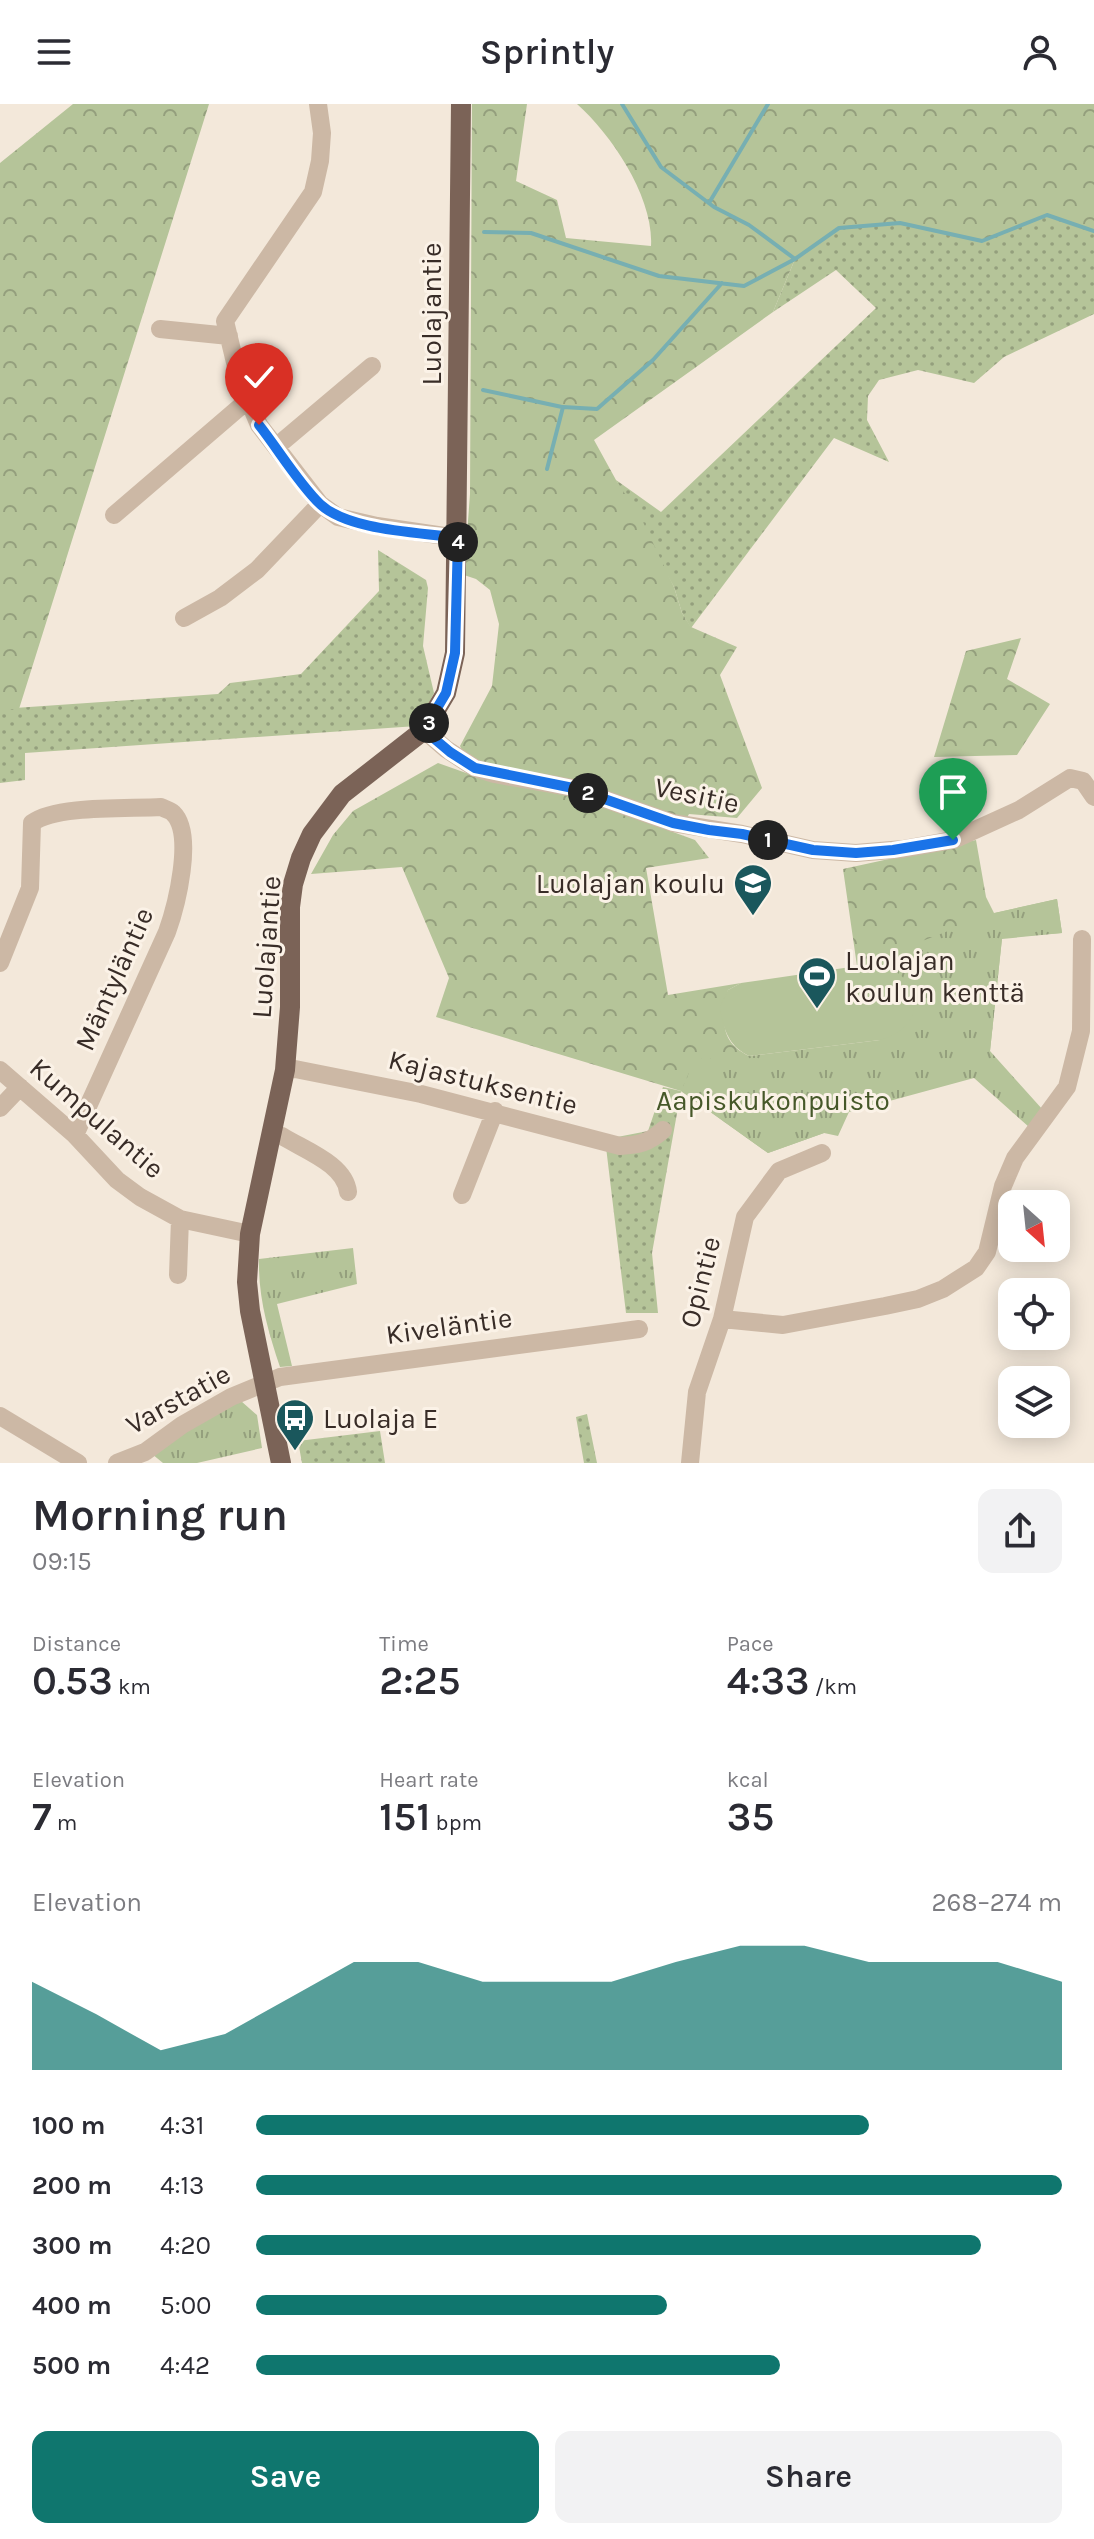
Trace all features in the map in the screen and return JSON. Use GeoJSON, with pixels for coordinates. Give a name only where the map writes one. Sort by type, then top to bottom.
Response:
{"type":"FeatureCollection","features":[{"type":"Feature","properties":{"kind":"main road","name":"Luolajantie"},"geometry":{"type":"LineString","coordinates":[[281,1463],[250,1311],[247,1282],[250,1234],[285,1070],[293,884],[312,834],[342,794],[424,730],[446,693],[455,653],[461,104]]}},
{"type":"Feature","properties":{"kind":"street"},"geometry":{"type":"LineString","coordinates":[[318,104],[322,133],[313,192],[227,329],[238,375],[259,425],[320,504],[338,517],[458,538]]}},
{"type":"Feature","properties":{"kind":"street"},"geometry":{"type":"LineString","coordinates":[[160,329],[227,329]]}},
{"type":"Feature","properties":{"kind":"street"},"geometry":{"type":"LineString","coordinates":[[276,447],[372,366]]}},
{"type":"Feature","properties":{"kind":"street"},"geometry":{"type":"LineString","coordinates":[[114,515],[248,400]]}},
{"type":"Feature","properties":{"kind":"street"},"geometry":{"type":"LineString","coordinates":[[184,618],[220,598],[257,570],[320,504]]}},
{"type":"Feature","properties":{"kind":"street","name":"Vesitie"},"geometry":{"type":"LineString","coordinates":[[424,730],[475,768],[573,788],[673,823],[813,850],[856,853],[953,840],[1019,810],[1070,778],[1083,781],[1094,797]]}},
{"type":"Feature","properties":{"kind":"street","name":"Mäntyläntie"},"geometry":{"type":"LineString","coordinates":[[0,963],[30,888],[32,823],[41,816],[59,812],[161,807],[173,813],[180,825],[183,863],[178,900],[167,932],[75,1135]]}},
{"type":"Feature","properties":{"kind":"street"},"geometry":{"type":"LineString","coordinates":[[722,1319],[783,1325],[885,1306],[918,1299],[943,1289],[976,1268],[990,1245],[1003,1186],[1015,1158],[1067,1087],[1081,1031],[1082,939]]}},
{"type":"Feature","properties":{"kind":"street","name":"Kajastuksentie"},"geometry":{"type":"LineString","coordinates":[[285,1070],[295,1069],[495,1111],[620,1146],[653,1140],[663,1130]]}},
{"type":"Feature","properties":{"kind":"street","name":"Kumpulantie"},"geometry":{"type":"LineString","coordinates":[[0,1070],[75,1135],[117,1180],[140,1197],[180,1219],[250,1234]]}},
{"type":"Feature","properties":{"kind":"street"},"geometry":{"type":"LineString","coordinates":[[0,1108],[20,1087]]}},
{"type":"Feature","properties":{"kind":"street"},"geometry":{"type":"LineString","coordinates":[[462,1195],[495,1111]]}},
{"type":"Feature","properties":{"kind":"street"},"geometry":{"type":"LineString","coordinates":[[272,1135],[282,1136],[340,1171],[347,1181],[348,1192]]}},
{"type":"Feature","properties":{"kind":"street","name":"Opintie"},"geometry":{"type":"LineString","coordinates":[[690,1463],[697,1392],[722,1319],[745,1217],[779,1171],[822,1153]]}},
{"type":"Feature","properties":{"kind":"street"},"geometry":{"type":"LineString","coordinates":[[178,1275],[180,1219]]}},
{"type":"Feature","properties":{"kind":"street","name":"Kiveläntie"},"geometry":{"type":"LineString","coordinates":[[266,1383],[280,1377],[639,1329]]}},
{"type":"Feature","properties":{"kind":"street","name":"Varstatie"},"geometry":{"type":"LineString","coordinates":[[117,1463],[145,1452],[182,1425],[231,1397],[266,1383]]}},
{"type":"Feature","properties":{"kind":"street"},"geometry":{"type":"LineString","coordinates":[[0,1416],[78,1463]]}},
{"type":"Feature","properties":{"kind":"green space"},"geometry":{"type":"Polygon","coordinates":[[[73,104],[209,104],[19,709],[0,709],[0,163],[73,104]]]}},
{"type":"Feature","properties":{"kind":"green space"},"geometry":{"type":"Polygon","coordinates":[[[472,104],[527,104],[516,181],[557,200],[566,238],[651,246],[646,208],[638,188],[617,150],[577,104],[1094,104],[1094,231],[1047,215],[982,241],[901,223],[839,228],[795,259],[773,312],[594,440],[643,522],[691,627],[737,647],[720,675],[762,788],[737,818],[689,814],[684,823],[466,759],[460,746],[492,686],[499,624],[490,590],[476,579],[464,575],[470,494],[472,104]]]}},
{"type":"Feature","properties":{"kind":"green space"},"geometry":{"type":"Polygon","coordinates":[[[1047,215],[1094,231],[1094,314],[1004,357],[974,383],[918,370],[879,380],[868,396],[867,420],[889,462],[834,438],[691,628],[682,613],[674,587],[616,480],[661,512],[876,308],[836,270],[773,312],[795,259],[839,228],[900,223],[982,241],[1047,215]]]}},
{"type":"Feature","properties":{"kind":"green space"},"geometry":{"type":"Polygon","coordinates":[[[378,550],[426,580],[428,588],[423,646],[434,693],[417,726],[25,753],[25,780],[0,783],[0,709],[218,694],[230,683],[301,674],[379,591],[378,550]]]}},
{"type":"Feature","properties":{"kind":"green space"},"geometry":{"type":"Polygon","coordinates":[[[1021,638],[1007,679],[1050,704],[1017,755],[934,757],[966,651],[1021,638]]]}},
{"type":"Feature","properties":{"kind":"green space"},"geometry":{"type":"Polygon","coordinates":[[[438,763],[486,780],[569,794],[695,840],[709,858],[646,868],[668,995],[741,983],[728,990],[724,1020],[727,1036],[824,1133],[768,1153],[681,1091],[436,1017],[449,978],[402,867],[311,874],[333,835],[353,811],[438,763]]]}},
{"type":"Feature","properties":{"kind":"green space"},"geometry":{"type":"Polygon","coordinates":[[[976,840],[986,897],[994,913],[1057,899],[1062,933],[1002,938],[990,1051],[880,1040],[878,963],[857,966],[843,869],[976,840]]]}},
{"type":"Feature","properties":{"kind":"green space","name":"Aapiskukonpuisto"},"geometry":{"type":"Polygon","coordinates":[[[1057,899],[1062,933],[1002,939],[990,1051],[1043,1110],[1029,1127],[974,1078],[849,1112],[838,1136],[824,1133],[768,1153],[681,1091],[695,1059],[749,1056],[895,1036],[878,963],[857,966],[995,913],[1057,899]]]}},
{"type":"Feature","properties":{"kind":"green space","name":"Luolajan koulun kenttä"},"geometry":{"type":"Polygon","coordinates":[[[878,963],[904,979],[911,990],[913,1013],[907,1024],[896,1033],[880,1040],[749,1056],[736,1047],[728,1036],[720,1007],[728,990],[741,983],[878,963]]]}},
{"type":"Feature","properties":{"kind":"green space"},"geometry":{"type":"Polygon","coordinates":[[[663,1087],[681,1091],[652,1253],[658,1313],[626,1313],[607,1139],[648,1131],[663,1087]]]}},
{"type":"Feature","properties":{"kind":"green space"},"geometry":{"type":"Polygon","coordinates":[[[353,1248],[357,1284],[277,1304],[292,1366],[280,1367],[265,1314],[259,1259],[353,1248]]]}},
{"type":"Feature","properties":{"kind":"green space"},"geometry":{"type":"Polygon","coordinates":[[[241,1401],[257,1415],[262,1448],[197,1463],[163,1463],[152,1454],[186,1430],[241,1401]]]}},
{"type":"Feature","properties":{"kind":"green space"},"geometry":{"type":"Polygon","coordinates":[[[587,1414],[597,1463],[584,1463],[576,1417],[587,1414]]]}},
{"type":"Feature","properties":{"kind":"green space"},"geometry":{"type":"Polygon","coordinates":[[[380,1431],[385,1463],[302,1463],[298,1441],[380,1431]]]}},
{"type":"Feature","properties":{"kind":"waterway"},"geometry":{"type":"LineString","coordinates":[[622,104],[661,167],[714,207],[749,225],[795,259],[839,228],[900,223],[982,241],[1047,215],[1094,231]]}},
{"type":"Feature","properties":{"kind":"waterway"},"geometry":{"type":"LineString","coordinates":[[709,203],[768,104]]}},
{"type":"Feature","properties":{"kind":"waterway"},"geometry":{"type":"LineString","coordinates":[[484,232],[531,233],[659,276],[744,286],[795,259]]}},
{"type":"Feature","properties":{"kind":"waterway"},"geometry":{"type":"LineString","coordinates":[[547,469],[563,407],[597,409],[653,360],[722,283]]}},
{"type":"Feature","properties":{"kind":"waterway"},"geometry":{"type":"LineString","coordinates":[[483,390],[562,407]]}},
{"type":"Feature","properties":{"kind":"place","name":"Luolajan koulu"},"geometry":{"type":"Point","coordinates":[753,917]}},
{"type":"Feature","properties":{"kind":"place","name":"Luolajan koulun kenttä"},"geometry":{"type":"Point","coordinates":[817,1010]}},
{"type":"Feature","properties":{"kind":"place","name":"Luolaja E"},"geometry":{"type":"Point","coordinates":[295,1452]}},
{"type":"Feature","properties":{"kind":"route"},"geometry":{"type":"LineString","coordinates":[[259,425],[320,504],[338,517],[458,538],[455,653],[446,693],[424,730],[475,768],[573,788],[673,823],[813,850],[856,853],[953,840]]}}]}
